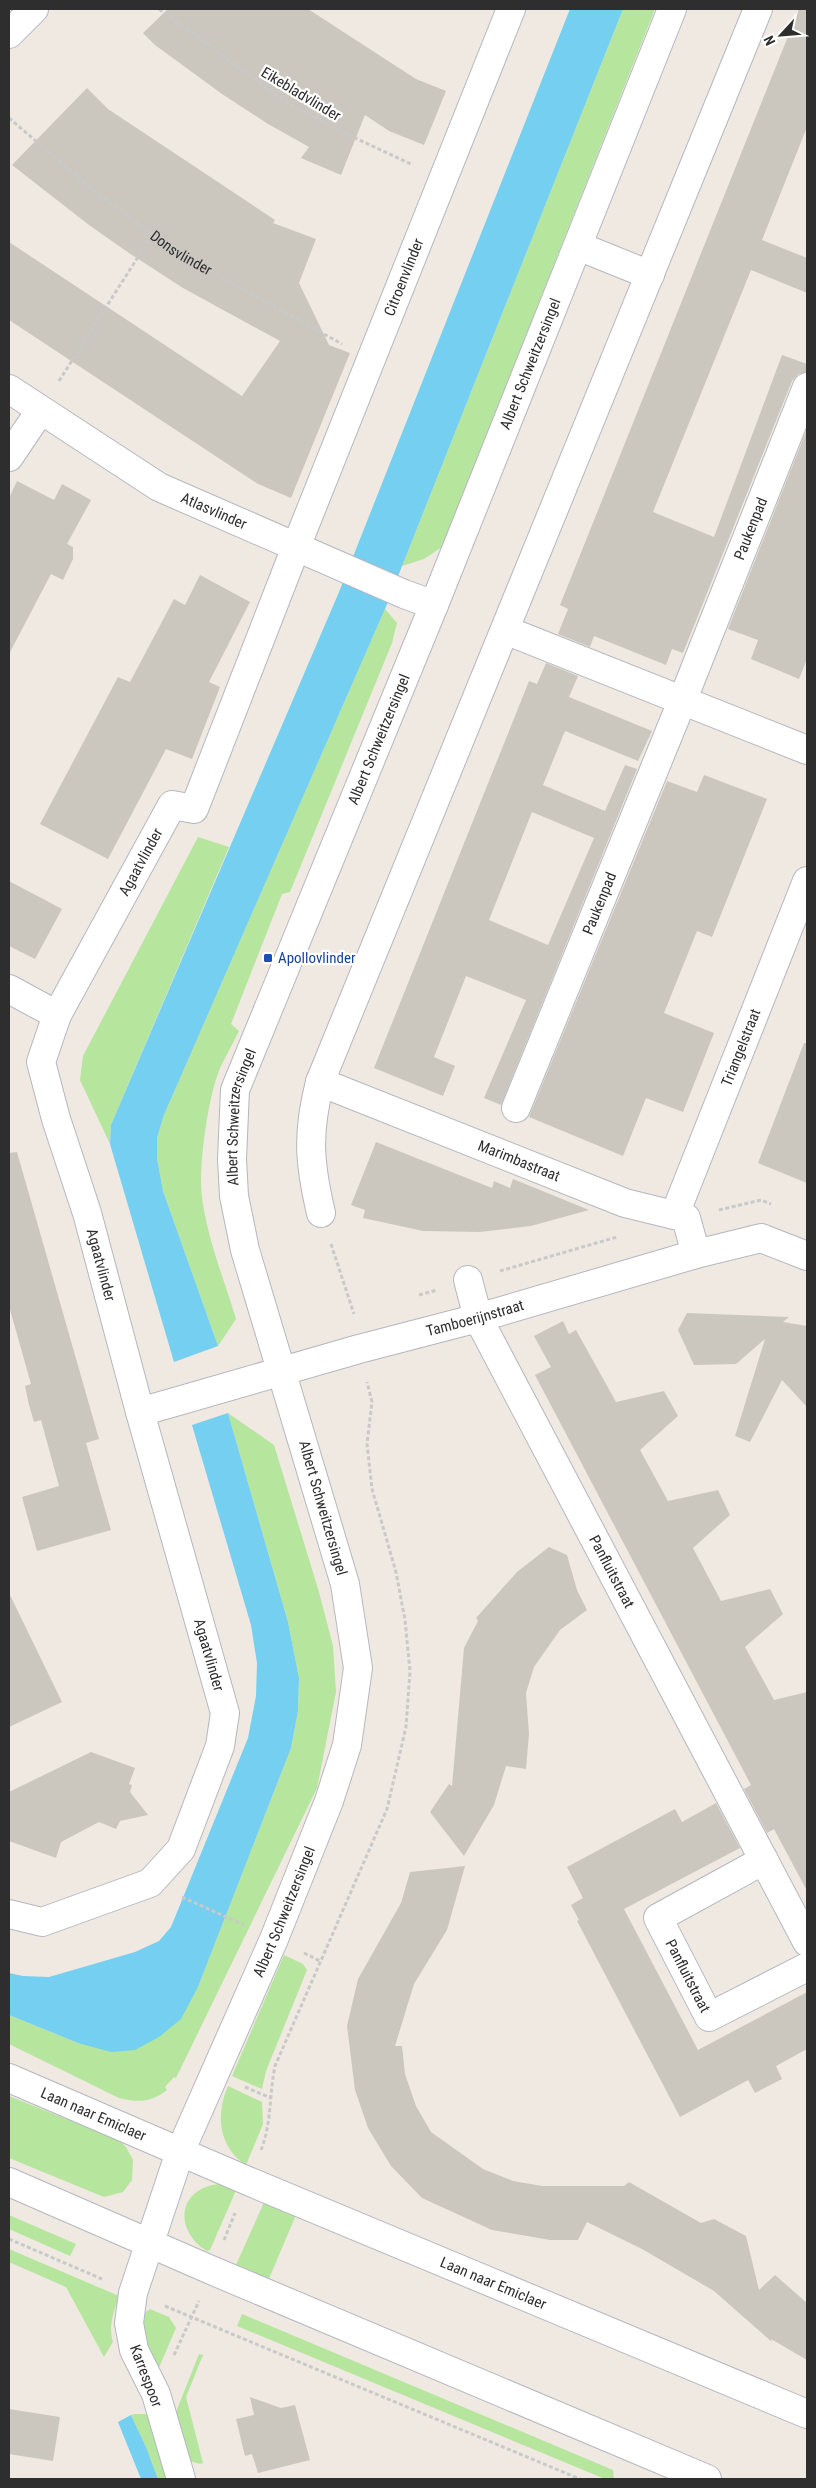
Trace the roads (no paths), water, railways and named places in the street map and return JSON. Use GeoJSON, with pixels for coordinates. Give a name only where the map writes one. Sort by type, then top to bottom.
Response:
{"type":"FeatureCollection","features":[{"type":"Feature","properties":{"kind":"street"},"geometry":{"type":"LineString","coordinates":[[9,34],[34,9]]}},
{"type":"Feature","properties":{"kind":"street","name":"Citroenvlinder"},"geometry":{"type":"LineString","coordinates":[[296,547],[511,9]]}},
{"type":"Feature","properties":{"kind":"street","name":"Albert Schweitzersingel"},"geometry":{"type":"LineString","coordinates":[[180,2152],[274,1938],[329,1801],[347,1745],[358,1668],[345,1584],[246,1250],[234,1196],[232,1159],[235,1090],[434,605],[672,9]]}},
{"type":"Feature","properties":{"kind":"street"},"geometry":{"type":"LineString","coordinates":[[321,1213],[312,1174],[310,1142],[312,1113],[320,1082],[758,9]]}},
{"type":"Feature","properties":{"kind":"street"},"geometry":{"type":"LineString","coordinates":[[578,246],[650,275]]}},
{"type":"Feature","properties":{"kind":"street","name":"Paukenpad"},"geometry":{"type":"LineString","coordinates":[[516,1108],[683,699],[807,387]]}},
{"type":"Feature","properties":{"kind":"street","name":"Atlasvlinder"},"geometry":{"type":"LineString","coordinates":[[9,389],[158,487],[404,594],[434,605]]}},
{"type":"Feature","properties":{"kind":"street"},"geometry":{"type":"LineString","coordinates":[[9,457],[40,411]]}},
{"type":"Feature","properties":{"kind":"street","name":"Agaatvlinder"},"geometry":{"type":"LineString","coordinates":[[9,1914],[42,1922],[150,1883],[180,1849],[220,1746],[225,1713],[140,1412],[87,1213],[56,1119],[41,1062],[57,1014],[172,805],[194,809],[296,547]]}},
{"type":"Feature","properties":{"kind":"street"},"geometry":{"type":"LineString","coordinates":[[505,630],[683,699],[807,750]]}},
{"type":"Feature","properties":{"kind":"street","name":"Triangelstraat"},"geometry":{"type":"LineString","coordinates":[[675,1214],[807,881]]}},
{"type":"Feature","properties":{"kind":"street"},"geometry":{"type":"LineString","coordinates":[[9,989],[57,1014]]}},
{"type":"Feature","properties":{"kind":"street","name":"Marimbastraat"},"geometry":{"type":"LineString","coordinates":[[320,1082],[625,1203],[675,1214]]}},
{"type":"Feature","properties":{"kind":"street"},"geometry":{"type":"LineString","coordinates":[[675,1214],[686,1218],[696,1254]]}},
{"type":"Feature","properties":{"kind":"street","name":"Tamboerijnstraat"},"geometry":{"type":"LineString","coordinates":[[140,1412],[281,1371],[478,1318],[696,1254],[761,1238],[807,1256]]}},
{"type":"Feature","properties":{"kind":"street","name":"Panfluitstraat"},"geometry":{"type":"LineString","coordinates":[[468,1280],[478,1318],[807,1942]]}},
{"type":"Feature","properties":{"kind":"street","name":"Panfluitstraat"},"geometry":{"type":"LineString","coordinates":[[764,1860],[658,1918],[709,2017],[807,1967]]}},
{"type":"Feature","properties":{"kind":"street","name":"Laan naar Emiclaer"},"geometry":{"type":"LineString","coordinates":[[9,2078],[180,2152],[807,2414]]}},
{"type":"Feature","properties":{"kind":"street"},"geometry":{"type":"LineString","coordinates":[[148,2242],[180,2152]]}},
{"type":"Feature","properties":{"kind":"street"},"geometry":{"type":"LineString","coordinates":[[9,2182],[707,2479]]}},
{"type":"Feature","properties":{"kind":"street","name":"Karrespoor"},"geometry":{"type":"LineString","coordinates":[[148,2242],[133,2293],[129,2323],[134,2350],[156,2394],[181,2479]]}},
{"type":"Feature","properties":{"kind":"water"},"geometry":{"type":"Polygon","coordinates":[[[570,9],[623,9],[385,609],[164,1115],[157,1138],[157,1158],[163,1191],[218,1346],[174,1362],[110,1144],[111,1125],[339,592],[570,9]]]}},
{"type":"Feature","properties":{"kind":"water"},"geometry":{"type":"Polygon","coordinates":[[[228,1413],[288,1622],[299,1678],[298,1711],[291,1748],[198,1987],[181,2019],[159,2037],[135,2050],[111,2052],[78,2043],[9,2015],[9,1973],[23,1976],[49,1977],[135,1952],[159,1941],[171,1927],[248,1738],[256,1696],[257,1663],[251,1625],[192,1425],[228,1413]]]}},
{"type":"Feature","properties":{"kind":"water"},"geometry":{"type":"Polygon","coordinates":[[[131,2415],[158,2479],[141,2479],[118,2422],[131,2415]]]}},
{"type":"Feature","properties":{"kind":"place","name":"Apollovlinder"},"geometry":{"type":"Point","coordinates":[268,958]}}]}
